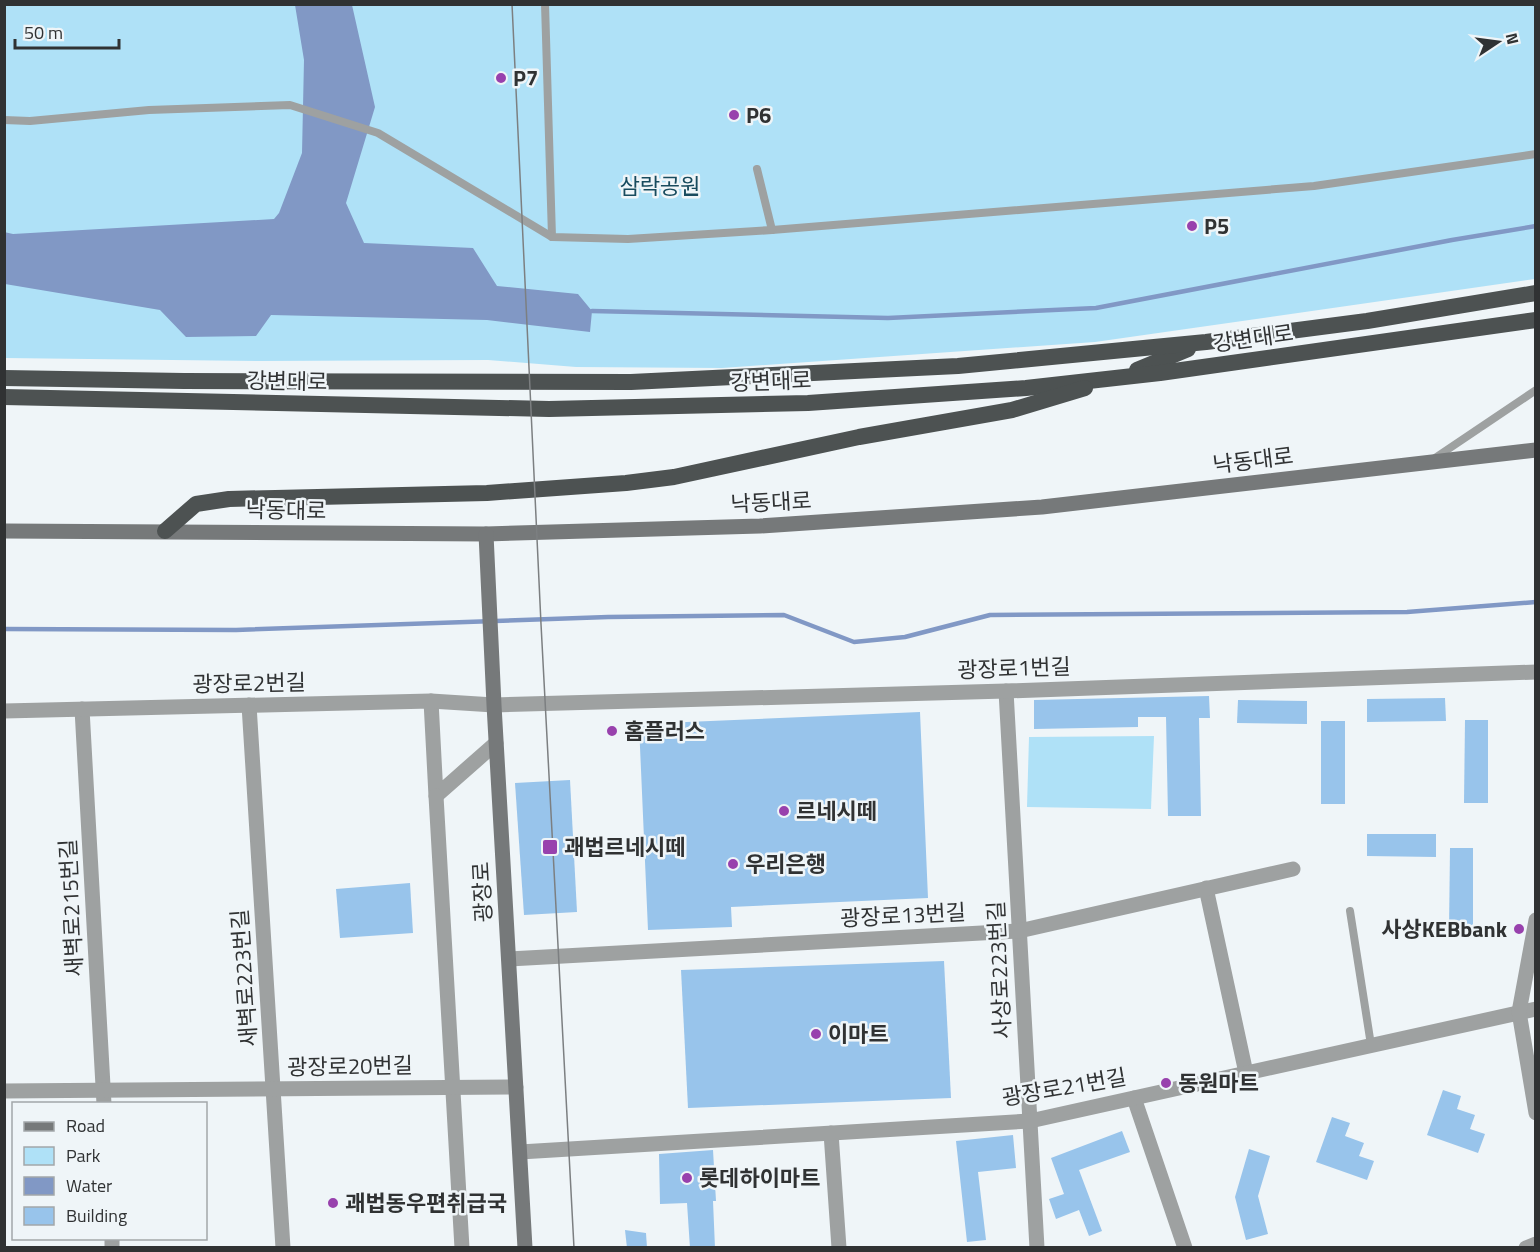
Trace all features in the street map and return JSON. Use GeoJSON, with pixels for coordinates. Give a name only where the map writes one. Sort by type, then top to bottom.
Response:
{"type":"FeatureCollection","features":[{"type":"Feature","properties":{"kind":"highway","name":"강변대로"},"geometry":{"type":"LineString","coordinates":[[4,378],[184,381],[631,382],[958,366],[1206,342],[1367,321],[1536,293]]}},
{"type":"Feature","properties":{"kind":"highway","name":"강변대로"},"geometry":{"type":"LineString","coordinates":[[4,397],[607,409],[808,403],[1026,388],[1183,370],[1536,321]]}},
{"type":"Feature","properties":{"kind":"highway"},"geometry":{"type":"LineString","coordinates":[[165,531],[196,504],[229,500],[487,493],[626,483],[674,477],[859,437],[1012,410],[1123,376],[1206,342]]}},
{"type":"Feature","properties":{"kind":"main road","name":"낙동대로"},"geometry":{"type":"LineString","coordinates":[[4,531],[486,534],[760,526],[1042,507],[1536,450]]}},
{"type":"Feature","properties":{"kind":"main road","name":"광장로"},"geometry":{"type":"LineString","coordinates":[[486,534],[493,697],[525,1248]]}},
{"type":"Feature","properties":{"kind":"street","name":"광장로1번길"},"geometry":{"type":"LineString","coordinates":[[493,697],[1006,691],[1536,672]]}},
{"type":"Feature","properties":{"kind":"street","name":"사상로223번길"},"geometry":{"type":"LineString","coordinates":[[1006,691],[1037,1248]]}},
{"type":"Feature","properties":{"kind":"street","name":"광장로2번길"},"geometry":{"type":"LineString","coordinates":[[4,711],[431,701],[493,697]]}},
{"type":"Feature","properties":{"kind":"street","name":"광장로"},"geometry":{"type":"LineString","coordinates":[[431,701],[462,1248]]}},
{"type":"Feature","properties":{"kind":"street","name":"새벽로223번길"},"geometry":{"type":"LineString","coordinates":[[249,705],[283,1248]]}},
{"type":"Feature","properties":{"kind":"street","name":"새벽로215번길"},"geometry":{"type":"LineString","coordinates":[[82,709],[104,1097]]}},
{"type":"Feature","properties":{"kind":"street"},"geometry":{"type":"LineString","coordinates":[[436,796],[496,743]]}},
{"type":"Feature","properties":{"kind":"street","name":"광장로13번길"},"geometry":{"type":"LineString","coordinates":[[509,959],[1019,931],[1293,869]]}},
{"type":"Feature","properties":{"kind":"street"},"geometry":{"type":"LineString","coordinates":[[1206,888],[1246,1073]]}},
{"type":"Feature","properties":{"kind":"street"},"geometry":{"type":"LineString","coordinates":[[1536,920],[1519,1012],[1536,1113]]}},
{"type":"Feature","properties":{"kind":"street","name":"광장로21번길"},"geometry":{"type":"LineString","coordinates":[[520,1152],[1030,1121],[1536,1009]]}},
{"type":"Feature","properties":{"kind":"street","name":"광장로20번길"},"geometry":{"type":"LineString","coordinates":[[4,1091],[104,1097],[273,1089],[516,1087]]}},
{"type":"Feature","properties":{"kind":"street"},"geometry":{"type":"LineString","coordinates":[[1134,1098],[1185,1248]]}},
{"type":"Feature","properties":{"kind":"street"},"geometry":{"type":"LineString","coordinates":[[831,1133],[839,1248]]}},
{"type":"Feature","properties":{"kind":"street"},"geometry":{"type":"LineString","coordinates":[[1526,1248],[1536,1244]]}},
{"type":"Feature","properties":{"kind":"lane"},"geometry":{"type":"LineString","coordinates":[[545,4],[552,237]]}},
{"type":"Feature","properties":{"kind":"lane"},"geometry":{"type":"LineString","coordinates":[[4,120],[30,121],[149,110],[290,105],[378,133],[552,237],[628,239],[772,230],[1314,186],[1536,154]]}},
{"type":"Feature","properties":{"kind":"lane"},"geometry":{"type":"LineString","coordinates":[[757,169],[772,230]]}},
{"type":"Feature","properties":{"kind":"lane"},"geometry":{"type":"LineString","coordinates":[[1429,462],[1536,390]]}},
{"type":"Feature","properties":{"kind":"lane"},"geometry":{"type":"LineString","coordinates":[[1350,911],[1371,1045]]}},
{"type":"Feature","properties":{"kind":"green space","name":"삼락공원"},"geometry":{"type":"Polygon","coordinates":[[[4,5],[1535,5],[1535,279],[1095,342],[722,368],[576,367],[488,360],[261,361],[5,358],[4,5]]]}},
{"type":"Feature","properties":{"kind":"green space"},"geometry":{"type":"Polygon","coordinates":[[[1154,736],[1151,809],[1027,807],[1029,737],[1154,736]]]}},
{"type":"Feature","properties":{"kind":"water"},"geometry":{"type":"Polygon","coordinates":[[[295,5],[352,5],[375,107],[346,203],[364,243],[473,248],[497,286],[578,294],[592,311],[590,332],[487,320],[271,315],[256,336],[186,337],[160,310],[5,284],[4,232],[13,234],[274,219],[279,213],[302,153],[304,60],[295,5]]]}},
{"type":"Feature","properties":{"kind":"building"},"geometry":{"type":"Polygon","coordinates":[[[1209,696],[1210,718],[1199,718],[1201,816],[1168,816],[1166,717],[1138,717],[1138,727],[1034,729],[1034,700],[1209,696]]]}},
{"type":"Feature","properties":{"kind":"building"},"geometry":{"type":"Polygon","coordinates":[[[1445,698],[1446,721],[1367,722],[1367,699],[1445,698]]]}},
{"type":"Feature","properties":{"kind":"building"},"geometry":{"type":"Polygon","coordinates":[[[1238,700],[1307,701],[1307,724],[1237,723],[1238,700]]]}},
{"type":"Feature","properties":{"kind":"building","name":"르네시떼"},"geometry":{"type":"Polygon","coordinates":[[[920,712],[928,898],[731,907],[732,927],[648,930],[639,724],[920,712]]]}},
{"type":"Feature","properties":{"kind":"building"},"geometry":{"type":"Polygon","coordinates":[[[1465,720],[1488,720],[1488,803],[1464,803],[1465,720]]]}},
{"type":"Feature","properties":{"kind":"building"},"geometry":{"type":"Polygon","coordinates":[[[1321,721],[1345,721],[1345,804],[1321,804],[1321,721]]]}},
{"type":"Feature","properties":{"kind":"building"},"geometry":{"type":"Polygon","coordinates":[[[570,780],[577,912],[524,915],[515,783],[570,780]]]}},
{"type":"Feature","properties":{"kind":"building"},"geometry":{"type":"Polygon","coordinates":[[[1367,834],[1436,834],[1436,857],[1367,856],[1367,834]]]}},
{"type":"Feature","properties":{"kind":"building"},"geometry":{"type":"Polygon","coordinates":[[[1450,848],[1473,848],[1473,931],[1449,931],[1450,848]]]}},
{"type":"Feature","properties":{"kind":"building"},"geometry":{"type":"Polygon","coordinates":[[[410,883],[413,933],[340,938],[336,889],[410,883]]]}},
{"type":"Feature","properties":{"kind":"building","name":"이마트"},"geometry":{"type":"Polygon","coordinates":[[[944,961],[951,1098],[688,1108],[681,970],[944,961]]]}},
{"type":"Feature","properties":{"kind":"building"},"geometry":{"type":"Polygon","coordinates":[[[1443,1090],[1461,1096],[1457,1109],[1475,1115],[1470,1129],[1485,1134],[1478,1153],[1427,1135],[1443,1090]]]}},
{"type":"Feature","properties":{"kind":"building"},"geometry":{"type":"Polygon","coordinates":[[[1332,1117],[1350,1123],[1345,1136],[1364,1143],[1359,1156],[1374,1161],[1367,1180],[1316,1162],[1332,1117]]]}},
{"type":"Feature","properties":{"kind":"building"},"geometry":{"type":"Polygon","coordinates":[[[1122,1131],[1130,1152],[1079,1170],[1102,1231],[1089,1236],[1079,1210],[1056,1219],[1049,1199],[1064,1194],[1051,1158],[1122,1131]]]}},
{"type":"Feature","properties":{"kind":"building"},"geometry":{"type":"Polygon","coordinates":[[[1013,1135],[1016,1168],[978,1172],[986,1240],[967,1242],[956,1141],[1013,1135]]]}},
{"type":"Feature","properties":{"kind":"building"},"geometry":{"type":"Polygon","coordinates":[[[1249,1149],[1270,1156],[1258,1196],[1268,1234],[1246,1240],[1235,1197],[1249,1149]]]}},
{"type":"Feature","properties":{"kind":"building","name":"롯데하이마트"},"geometry":{"type":"Polygon","coordinates":[[[713,1150],[716,1201],[713,1201],[715,1248],[690,1248],[687,1203],[660,1204],[659,1154],[713,1150]]]}},
{"type":"Feature","properties":{"kind":"building"},"geometry":{"type":"Polygon","coordinates":[[[625,1230],[646,1233],[647,1248],[627,1248],[625,1230]]]}},
{"type":"Feature","properties":{"kind":"waterway"},"geometry":{"type":"LineString","coordinates":[[592,311],[888,318],[1096,308],[1536,226]]}},
{"type":"Feature","properties":{"kind":"waterway"},"geometry":{"type":"LineString","coordinates":[[4,629],[236,630],[608,617],[784,615],[854,642],[905,637],[990,615],[1407,612],[1536,602]]}},
{"type":"Feature","properties":{"kind":"tram line"},"geometry":{"type":"LineString","coordinates":[[512,4],[541,624],[574,1248]]}},
{"type":"Feature","properties":{"kind":"place","name":"P7"},"geometry":{"type":"Point","coordinates":[501,78]}},
{"type":"Feature","properties":{"kind":"place","name":"P6"},"geometry":{"type":"Point","coordinates":[734,115]}},
{"type":"Feature","properties":{"kind":"place","name":"P5"},"geometry":{"type":"Point","coordinates":[1192,226]}},
{"type":"Feature","properties":{"kind":"place","name":"홈플러스"},"geometry":{"type":"Point","coordinates":[612,731]}},
{"type":"Feature","properties":{"kind":"place","name":"르네시떼"},"geometry":{"type":"Point","coordinates":[784,811]}},
{"type":"Feature","properties":{"kind":"place","name":"괘법르네시떼"},"geometry":{"type":"Point","coordinates":[550,847]}},
{"type":"Feature","properties":{"kind":"place","name":"우리은행"},"geometry":{"type":"Point","coordinates":[733,864]}},
{"type":"Feature","properties":{"kind":"place","name":"사상KEBbank"},"geometry":{"type":"Point","coordinates":[1519,929]}},
{"type":"Feature","properties":{"kind":"place","name":"이마트"},"geometry":{"type":"Point","coordinates":[816,1034]}},
{"type":"Feature","properties":{"kind":"place","name":"동원마트"},"geometry":{"type":"Point","coordinates":[1166,1083]}},
{"type":"Feature","properties":{"kind":"place","name":"롯데하이마트"},"geometry":{"type":"Point","coordinates":[687,1178]}},
{"type":"Feature","properties":{"kind":"place","name":"괘법동우편취급국"},"geometry":{"type":"Point","coordinates":[333,1203]}}]}
